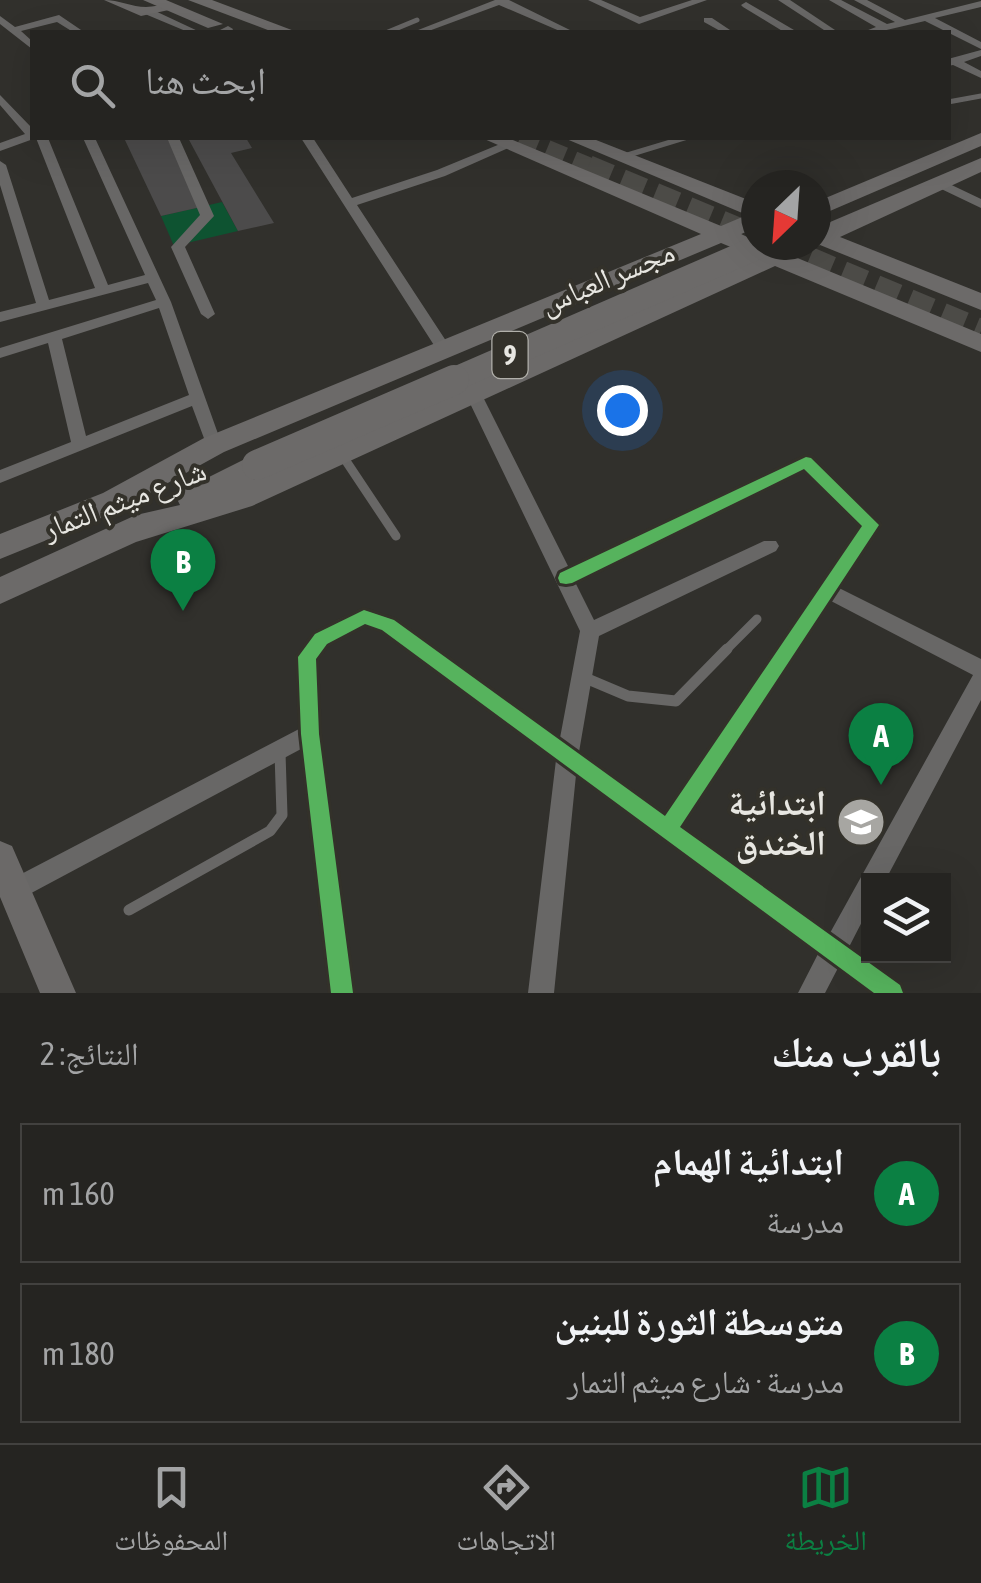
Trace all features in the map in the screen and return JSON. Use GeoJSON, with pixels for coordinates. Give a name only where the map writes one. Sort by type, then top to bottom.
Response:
{"type":"FeatureCollection","features":[{"type":"Feature","properties":{"kind":"highway"},"geometry":{"type":"LineString","coordinates":[[196,0],[282,30]]}},
{"type":"Feature","properties":{"kind":"highway"},"geometry":{"type":"LineString","coordinates":[[150,6],[171,8],[224,30]]}},
{"type":"Feature","properties":{"kind":"highway"},"geometry":{"type":"LineString","coordinates":[[951,140],[981,127]]}},
{"type":"Feature","properties":{"kind":"highway"},"geometry":{"type":"LineString","coordinates":[[831,204],[981,139]]}},
{"type":"Feature","properties":{"kind":"highway"},"geometry":{"type":"LineString","coordinates":[[579,140],[741,203]]}},
{"type":"Feature","properties":{"kind":"highway"},"geometry":{"type":"LineString","coordinates":[[831,190],[950,140]]}},
{"type":"Feature","properties":{"kind":"highway"},"geometry":{"type":"LineString","coordinates":[[500,141],[741,242]]}},
{"type":"Feature","properties":{"kind":"highway"},"geometry":{"type":"LineString","coordinates":[[831,226],[981,150]]}},
{"type":"Feature","properties":{"kind":"highway"},"geometry":{"type":"LineString","coordinates":[[831,230],[981,164]]}},
{"type":"Feature","properties":{"kind":"highway"},"geometry":{"type":"LineString","coordinates":[[678,217],[688,225],[691,236],[679,252]]}},
{"type":"Feature","properties":{"kind":"highway"},"geometry":{"type":"LineString","coordinates":[[115,498],[214,446],[741,226]]}},
{"type":"Feature","properties":{"kind":"highway"},"geometry":{"type":"LineString","coordinates":[[845,226],[843,238],[862,254]]}},
{"type":"Feature","properties":{"kind":"highway"},"geometry":{"type":"LineString","coordinates":[[831,242],[981,302]]}},
{"type":"Feature","properties":{"kind":"highway","name":"مجسر العباس"},"geometry":{"type":"LineString","coordinates":[[253,459],[741,243]]}},
{"type":"Feature","properties":{"kind":"highway","name":"مجسر العباس"},"geometry":{"type":"LineString","coordinates":[[253,459],[747,260]]}},
{"type":"Feature","properties":{"kind":"highway"},"geometry":{"type":"LineString","coordinates":[[132,531],[241,498],[729,278],[756,260]]}},
{"type":"Feature","properties":{"kind":"highway"},"geometry":{"type":"LineString","coordinates":[[788,260],[981,344]]}},
{"type":"Feature","properties":{"kind":"highway"},"geometry":{"type":"LineString","coordinates":[[729,278],[768,271],[834,282]]}},
{"type":"Feature","properties":{"kind":"highway","name":"شارع ميثم التمار"},"geometry":{"type":"LineString","coordinates":[[0,546],[115,498],[253,459]]}},
{"type":"Feature","properties":{"kind":"highway","name":"شارع ميثم التمار"},"geometry":{"type":"LineString","coordinates":[[0,591],[132,531],[253,459]]}},
{"type":"Feature","properties":{"kind":"main road"},"geometry":{"type":"LineString","coordinates":[[111,0],[150,6]]}},
{"type":"Feature","properties":{"kind":"main road"},"geometry":{"type":"LineString","coordinates":[[0,857],[58,993]]}},
{"type":"Feature","properties":{"kind":"street"},"geometry":{"type":"LineString","coordinates":[[593,0],[639,21],[702,0]]}},
{"type":"Feature","properties":{"kind":"street"},"geometry":{"type":"LineString","coordinates":[[784,0],[830,30]]}},
{"type":"Feature","properties":{"kind":"street"},"geometry":{"type":"LineString","coordinates":[[834,0],[886,28]]}},
{"type":"Feature","properties":{"kind":"street"},"geometry":{"type":"LineString","coordinates":[[859,0],[908,22]]}},
{"type":"Feature","properties":{"kind":"street"},"geometry":{"type":"LineString","coordinates":[[876,0],[908,22]]}},
{"type":"Feature","properties":{"kind":"street"},"geometry":{"type":"LineString","coordinates":[[424,30],[502,1],[565,30]]}},
{"type":"Feature","properties":{"kind":"street"},"geometry":{"type":"LineString","coordinates":[[877,30],[981,4]]}},
{"type":"Feature","properties":{"kind":"street"},"geometry":{"type":"LineString","coordinates":[[746,5],[787,30]]}},
{"type":"Feature","properties":{"kind":"street"},"geometry":{"type":"LineString","coordinates":[[150,6],[192,30]]}},
{"type":"Feature","properties":{"kind":"street"},"geometry":{"type":"LineString","coordinates":[[14,30],[59,18],[76,30]]}},
{"type":"Feature","properties":{"kind":"street"},"geometry":{"type":"LineString","coordinates":[[927,18],[947,30]]}},
{"type":"Feature","properties":{"kind":"street"},"geometry":{"type":"LineString","coordinates":[[0,19],[30,44]]}},
{"type":"Feature","properties":{"kind":"street"},"geometry":{"type":"LineString","coordinates":[[708,20],[725,30]]}},
{"type":"Feature","properties":{"kind":"street"},"geometry":{"type":"LineString","coordinates":[[436,26],[445,30]]}},
{"type":"Feature","properties":{"kind":"street"},"geometry":{"type":"LineString","coordinates":[[951,32],[981,50]]}},
{"type":"Feature","properties":{"kind":"street"},"geometry":{"type":"LineString","coordinates":[[951,62],[981,50]]}},
{"type":"Feature","properties":{"kind":"street"},"geometry":{"type":"LineString","coordinates":[[951,62],[981,75]]}},
{"type":"Feature","properties":{"kind":"street"},"geometry":{"type":"LineString","coordinates":[[0,98],[30,134]]}},
{"type":"Feature","properties":{"kind":"street"},"geometry":{"type":"LineString","coordinates":[[0,147],[30,137]]}},
{"type":"Feature","properties":{"kind":"street"},"geometry":{"type":"LineString","coordinates":[[43,140],[103,290]]}},
{"type":"Feature","properties":{"kind":"street"},"geometry":{"type":"LineString","coordinates":[[91,140],[164,302],[214,446]]}},
{"type":"Feature","properties":{"kind":"street"},"geometry":{"type":"LineString","coordinates":[[174,140],[207,216],[178,247],[208,314]]}},
{"type":"Feature","properties":{"kind":"street"},"geometry":{"type":"LineString","coordinates":[[309,140],[444,350]]}},
{"type":"Feature","properties":{"kind":"street"},"geometry":{"type":"LineString","coordinates":[[622,156],[681,140]]}},
{"type":"Feature","properties":{"kind":"street"},"geometry":{"type":"LineString","coordinates":[[349,202],[441,173],[500,141]]}},
{"type":"Feature","properties":{"kind":"street"},"geometry":{"type":"LineString","coordinates":[[0,165],[44,306]]}},
{"type":"Feature","properties":{"kind":"street"},"geometry":{"type":"LineString","coordinates":[[940,183],[981,204]]}},
{"type":"Feature","properties":{"kind":"street"},"geometry":{"type":"LineString","coordinates":[[0,318],[153,277]]}},
{"type":"Feature","properties":{"kind":"street"},"geometry":{"type":"LineString","coordinates":[[0,353],[164,302]]}},
{"type":"Feature","properties":{"kind":"street"},"geometry":{"type":"LineString","coordinates":[[54,336],[80,445]]}},
{"type":"Feature","properties":{"kind":"street"},"geometry":{"type":"LineString","coordinates":[[474,393],[590,631],[568,756],[541,993]]}},
{"type":"Feature","properties":{"kind":"street"},"geometry":{"type":"LineString","coordinates":[[0,477],[197,398]]}},
{"type":"Feature","properties":{"kind":"street"},"geometry":{"type":"LineString","coordinates":[[566,578],[806,462],[871,526],[668,829]]}},
{"type":"Feature","properties":{"kind":"street"},"geometry":{"type":"LineString","coordinates":[[590,631],[770,546]]}},
{"type":"Feature","properties":{"kind":"street"},"geometry":{"type":"LineString","coordinates":[[827,590],[981,669]]}},
{"type":"Feature","properties":{"kind":"street"},"geometry":{"type":"LineString","coordinates":[[342,993],[310,734],[308,657],[321,639],[364,617],[388,625],[892,993]]}},
{"type":"Feature","properties":{"kind":"street"},"geometry":{"type":"LineString","coordinates":[[876,873],[981,680]]}},
{"type":"Feature","properties":{"kind":"street"},"geometry":{"type":"LineString","coordinates":[[14,890],[310,734]]}},
{"type":"Feature","properties":{"kind":"street"},"geometry":{"type":"LineString","coordinates":[[811,993],[861,900]]}},
{"type":"Feature","properties":{"kind":"lane"},"geometry":{"type":"LineString","coordinates":[[393,30],[417,20]]}},
{"type":"Feature","properties":{"kind":"lane"},"geometry":{"type":"LineString","coordinates":[[951,101],[981,96]]}},
{"type":"Feature","properties":{"kind":"lane"},"geometry":{"type":"LineString","coordinates":[[341,453],[396,536]]}},
{"type":"Feature","properties":{"kind":"lane"},"geometry":{"type":"LineString","coordinates":[[581,676],[627,698],[676,701],[757,618]]}},
{"type":"Feature","properties":{"kind":"lane"},"geometry":{"type":"LineString","coordinates":[[129,910],[270,831],[282,815],[280,750]]}},
{"type":"Feature","properties":{"kind":"green space"},"geometry":{"type":"Polygon","coordinates":[[[222,202],[238,231],[174,246],[161,216],[222,202]]]}},
{"type":"Feature","properties":{"kind":"building"},"geometry":{"type":"Polygon","coordinates":[[[125,140],[168,140],[201,207],[161,216],[125,140]]]}},
{"type":"Feature","properties":{"kind":"building"},"geometry":{"type":"Polygon","coordinates":[[[189,140],[247,140],[252,148],[231,153],[274,223],[238,231],[189,140]]]}},
{"type":"Feature","properties":{"kind":"tunnel"},"geometry":{"type":"LineString","coordinates":[[525,140],[594,169]]}},
{"type":"Feature","properties":{"kind":"tunnel"},"geometry":{"type":"LineString","coordinates":[[588,167],[741,231]]}},
{"type":"Feature","properties":{"kind":"tunnel"},"geometry":{"type":"LineString","coordinates":[[812,260],[981,331]]}},
{"type":"Feature","properties":{"kind":"cycle path"},"geometry":{"type":"LineString","coordinates":[[566,578],[806,462],[871,525],[668,829]]}},
{"type":"Feature","properties":{"kind":"cycle path"},"geometry":{"type":"LineString","coordinates":[[342,993],[310,734],[307,657],[321,639],[364,617],[388,625],[892,993]]}},
{"type":"Feature","properties":{"kind":"place","name":"متوسطة الثورة للبنين"},"geometry":{"type":"Point","coordinates":[183,611]}},
{"type":"Feature","properties":{"kind":"place","name":"ابتدائية الهمام"},"geometry":{"type":"Point","coordinates":[881,785]}},
{"type":"Feature","properties":{"kind":"place","name":"ابتدائية الخندق"},"geometry":{"type":"Point","coordinates":[861,822]}}]}
